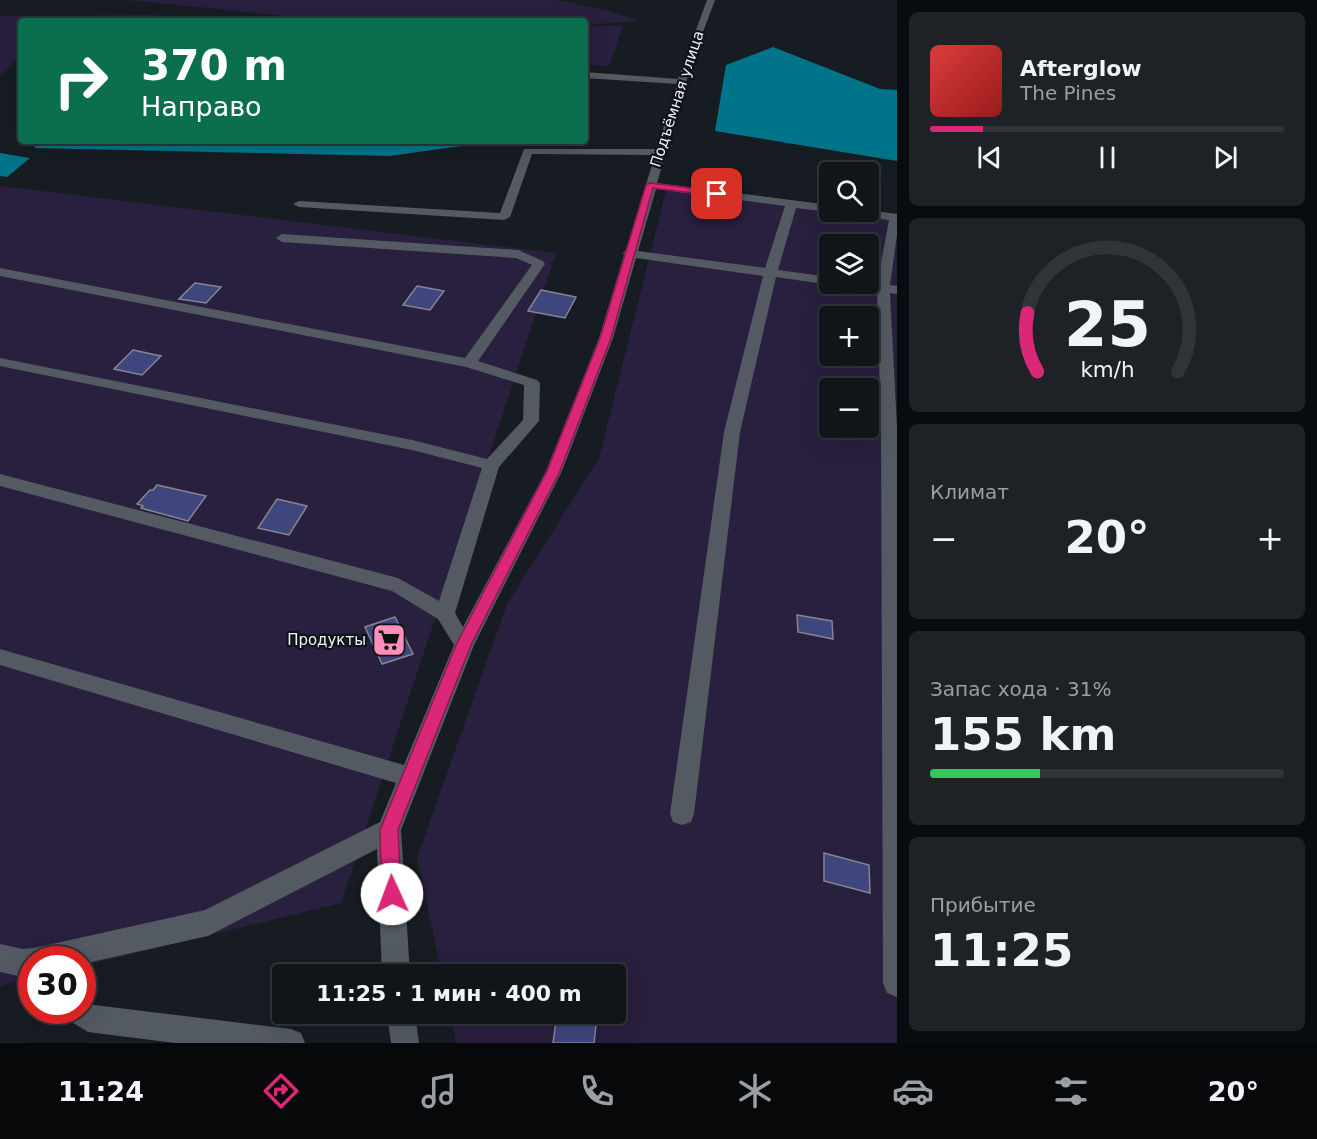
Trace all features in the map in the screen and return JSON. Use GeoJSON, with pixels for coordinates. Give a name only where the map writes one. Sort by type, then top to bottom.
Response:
{"type":"FeatureCollection","features":[{"type":"Feature","properties":{"kind":"street","name":"Подъёмная улица"},"geometry":{"type":"LineString","coordinates":[[395,964],[389,830],[464,645],[554,471],[606,338],[660,152],[711,0]]}},
{"type":"Feature","properties":{"kind":"street"},"geometry":{"type":"LineString","coordinates":[[588,75],[682,82]]}},
{"type":"Feature","properties":{"kind":"street"},"geometry":{"type":"LineString","coordinates":[[299,204],[504,217],[528,151],[660,152]]}},
{"type":"Feature","properties":{"kind":"street"},"geometry":{"type":"LineString","coordinates":[[650,185],[819,207]]}},
{"type":"Feature","properties":{"kind":"street"},"geometry":{"type":"LineString","coordinates":[[682,814],[732,432],[770,274],[791,206]]}},
{"type":"Feature","properties":{"kind":"street"},"geometry":{"type":"LineString","coordinates":[[879,216],[895,219],[890,289],[889,429],[897,983]]}},
{"type":"Feature","properties":{"kind":"street"},"geometry":{"type":"LineString","coordinates":[[282,238],[518,254],[538,264],[469,363]]}},
{"type":"Feature","properties":{"kind":"street"},"geometry":{"type":"LineString","coordinates":[[629,253],[819,280]]}},
{"type":"Feature","properties":{"kind":"street"},"geometry":{"type":"LineString","coordinates":[[0,272],[469,363],[532,383],[531,421],[491,465],[445,614]]}},
{"type":"Feature","properties":{"kind":"street"},"geometry":{"type":"LineString","coordinates":[[0,362],[412,445],[491,465]]}},
{"type":"Feature","properties":{"kind":"street"},"geometry":{"type":"LineString","coordinates":[[0,480],[398,585],[445,614],[464,645]]}},
{"type":"Feature","properties":{"kind":"street"},"geometry":{"type":"LineString","coordinates":[[0,657],[410,777]]}},
{"type":"Feature","properties":{"kind":"street"},"geometry":{"type":"LineString","coordinates":[[96,947],[208,923],[389,830]]}},
{"type":"Feature","properties":{"kind":"street"},"geometry":{"type":"LineString","coordinates":[[96,1019],[291,1043]]}},
{"type":"Feature","properties":{"kind":"street"},"geometry":{"type":"LineString","coordinates":[[402,1024],[405,1043]]}},
{"type":"Feature","properties":{"kind":"shaded area"},"geometry":{"type":"Polygon","coordinates":[[[127,0],[558,0],[609,11],[639,21],[588,25],[588,18],[304,18],[127,0]]]}},
{"type":"Feature","properties":{"kind":"shaded area"},"geometry":{"type":"Polygon","coordinates":[[[152,15],[196,18],[18,18],[18,59],[0,75],[0,16],[152,15]]]}},
{"type":"Feature","properties":{"kind":"shaded area"},"geometry":{"type":"Polygon","coordinates":[[[588,26],[623,26],[609,66],[588,65],[588,26]]]}},
{"type":"Feature","properties":{"kind":"shaded area"},"geometry":{"type":"Polygon","coordinates":[[[0,186],[556,253],[341,903],[96,963],[96,946],[18,946],[18,981],[0,986],[0,186]]]}},
{"type":"Feature","properties":{"kind":"shaded area"},"geometry":{"type":"Polygon","coordinates":[[[667,187],[819,210],[819,222],[879,222],[879,214],[897,216],[897,1043],[456,1043],[452,1024],[626,1024],[626,964],[440,964],[417,858],[507,604],[599,458],[667,187]]]}},
{"type":"Feature","properties":{"kind":"water"},"geometry":{"type":"Polygon","coordinates":[[[773,47],[880,89],[897,90],[897,161],[715,131],[726,65],[773,47]]]}},
{"type":"Feature","properties":{"kind":"water"},"geometry":{"type":"Polygon","coordinates":[[[38,144],[475,144],[390,156],[34,148],[38,144]]]}},
{"type":"Feature","properties":{"kind":"water"},"geometry":{"type":"Polygon","coordinates":[[[0,153],[30,158],[7,177],[0,176],[0,153]]]}},
{"type":"Feature","properties":{"kind":"building"},"geometry":{"type":"Polygon","coordinates":[[[195,283],[221,287],[206,303],[179,299],[195,283]]]}},
{"type":"Feature","properties":{"kind":"building"},"geometry":{"type":"Polygon","coordinates":[[[417,286],[444,291],[430,310],[403,305],[417,286]]]}},
{"type":"Feature","properties":{"kind":"building"},"geometry":{"type":"Polygon","coordinates":[[[541,290],[576,297],[565,318],[528,311],[541,290]]]}},
{"type":"Feature","properties":{"kind":"building"},"geometry":{"type":"Polygon","coordinates":[[[133,350],[161,356],[142,375],[114,369],[133,350]]]}},
{"type":"Feature","properties":{"kind":"building"},"geometry":{"type":"Polygon","coordinates":[[[157,485],[206,496],[188,521],[141,508],[143,506],[137,504],[157,485]]]}},
{"type":"Feature","properties":{"kind":"building"},"geometry":{"type":"Polygon","coordinates":[[[277,499],[307,506],[289,535],[258,528],[277,499]]]}},
{"type":"Feature","properties":{"kind":"building"},"geometry":{"type":"Polygon","coordinates":[[[797,615],[832,621],[833,639],[798,632],[797,615]]]}},
{"type":"Feature","properties":{"kind":"building","name":"Продукты"},"geometry":{"type":"Polygon","coordinates":[[[395,617],[413,654],[382,664],[365,627],[395,617]]]}},
{"type":"Feature","properties":{"kind":"building"},"geometry":{"type":"Polygon","coordinates":[[[824,853],[869,865],[870,893],[824,881],[824,853]]]}},
{"type":"Feature","properties":{"kind":"building"},"geometry":{"type":"Polygon","coordinates":[[[556,1024],[596,1024],[594,1043],[553,1043],[556,1024]]]}},
{"type":"Feature","properties":{"kind":"place","name":"Продукты"},"geometry":{"type":"Point","coordinates":[389,640]}},
{"type":"Feature","properties":{"kind":"route"},"geometry":{"type":"LineString","coordinates":[[392,894],[389,830],[464,645],[554,471],[606,338],[650,185],[717,194]]}}]}
